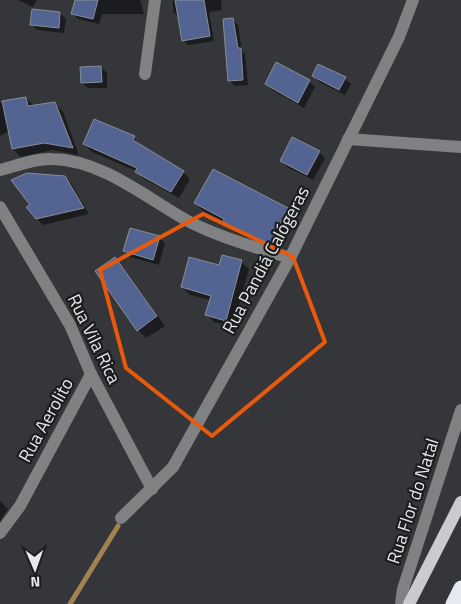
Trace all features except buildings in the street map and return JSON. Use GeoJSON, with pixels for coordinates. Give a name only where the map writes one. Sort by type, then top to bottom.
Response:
{"type":"FeatureCollection","features":[{"type":"Feature","properties":{"kind":"highway"},"geometry":{"type":"LineString","coordinates":[[453,604],[461,588]]}},
{"type":"Feature","properties":{"kind":"main road"},"geometry":{"type":"LineString","coordinates":[[409,604],[461,502]]}},
{"type":"Feature","properties":{"kind":"street"},"geometry":{"type":"LineString","coordinates":[[145,74],[155,0]]}},
{"type":"Feature","properties":{"kind":"street","name":"Rua Pandiá Calógeras"},"geometry":{"type":"LineString","coordinates":[[121,518],[173,467],[290,258],[399,37],[413,0]]}},
{"type":"Feature","properties":{"kind":"street"},"geometry":{"type":"LineString","coordinates":[[348,140],[461,148]]}},
{"type":"Feature","properties":{"kind":"street"},"geometry":{"type":"LineString","coordinates":[[0,170],[51,158],[87,164],[143,193],[187,220],[234,240],[290,258]]}},
{"type":"Feature","properties":{"kind":"street","name":"Rua Vila Rica"},"geometry":{"type":"LineString","coordinates":[[0,207],[70,325],[91,374],[152,489]]}},
{"type":"Feature","properties":{"kind":"street","name":"Rua Aerolito"},"geometry":{"type":"LineString","coordinates":[[0,533],[20,506],[91,374]]}},
{"type":"Feature","properties":{"kind":"street","name":"Rua Flor do Natal"},"geometry":{"type":"LineString","coordinates":[[401,604],[403,589],[461,410]]}},
{"type":"Feature","properties":{"kind":"highlighted area"},"geometry":{"type":"Polygon","coordinates":[[[203,214],[293,257],[325,342],[212,436],[126,368],[100,270],[203,214]]]}},
{"type":"Feature","properties":{"kind":"waterway"},"geometry":{"type":"LineString","coordinates":[[70,604],[118,526]]}}]}
